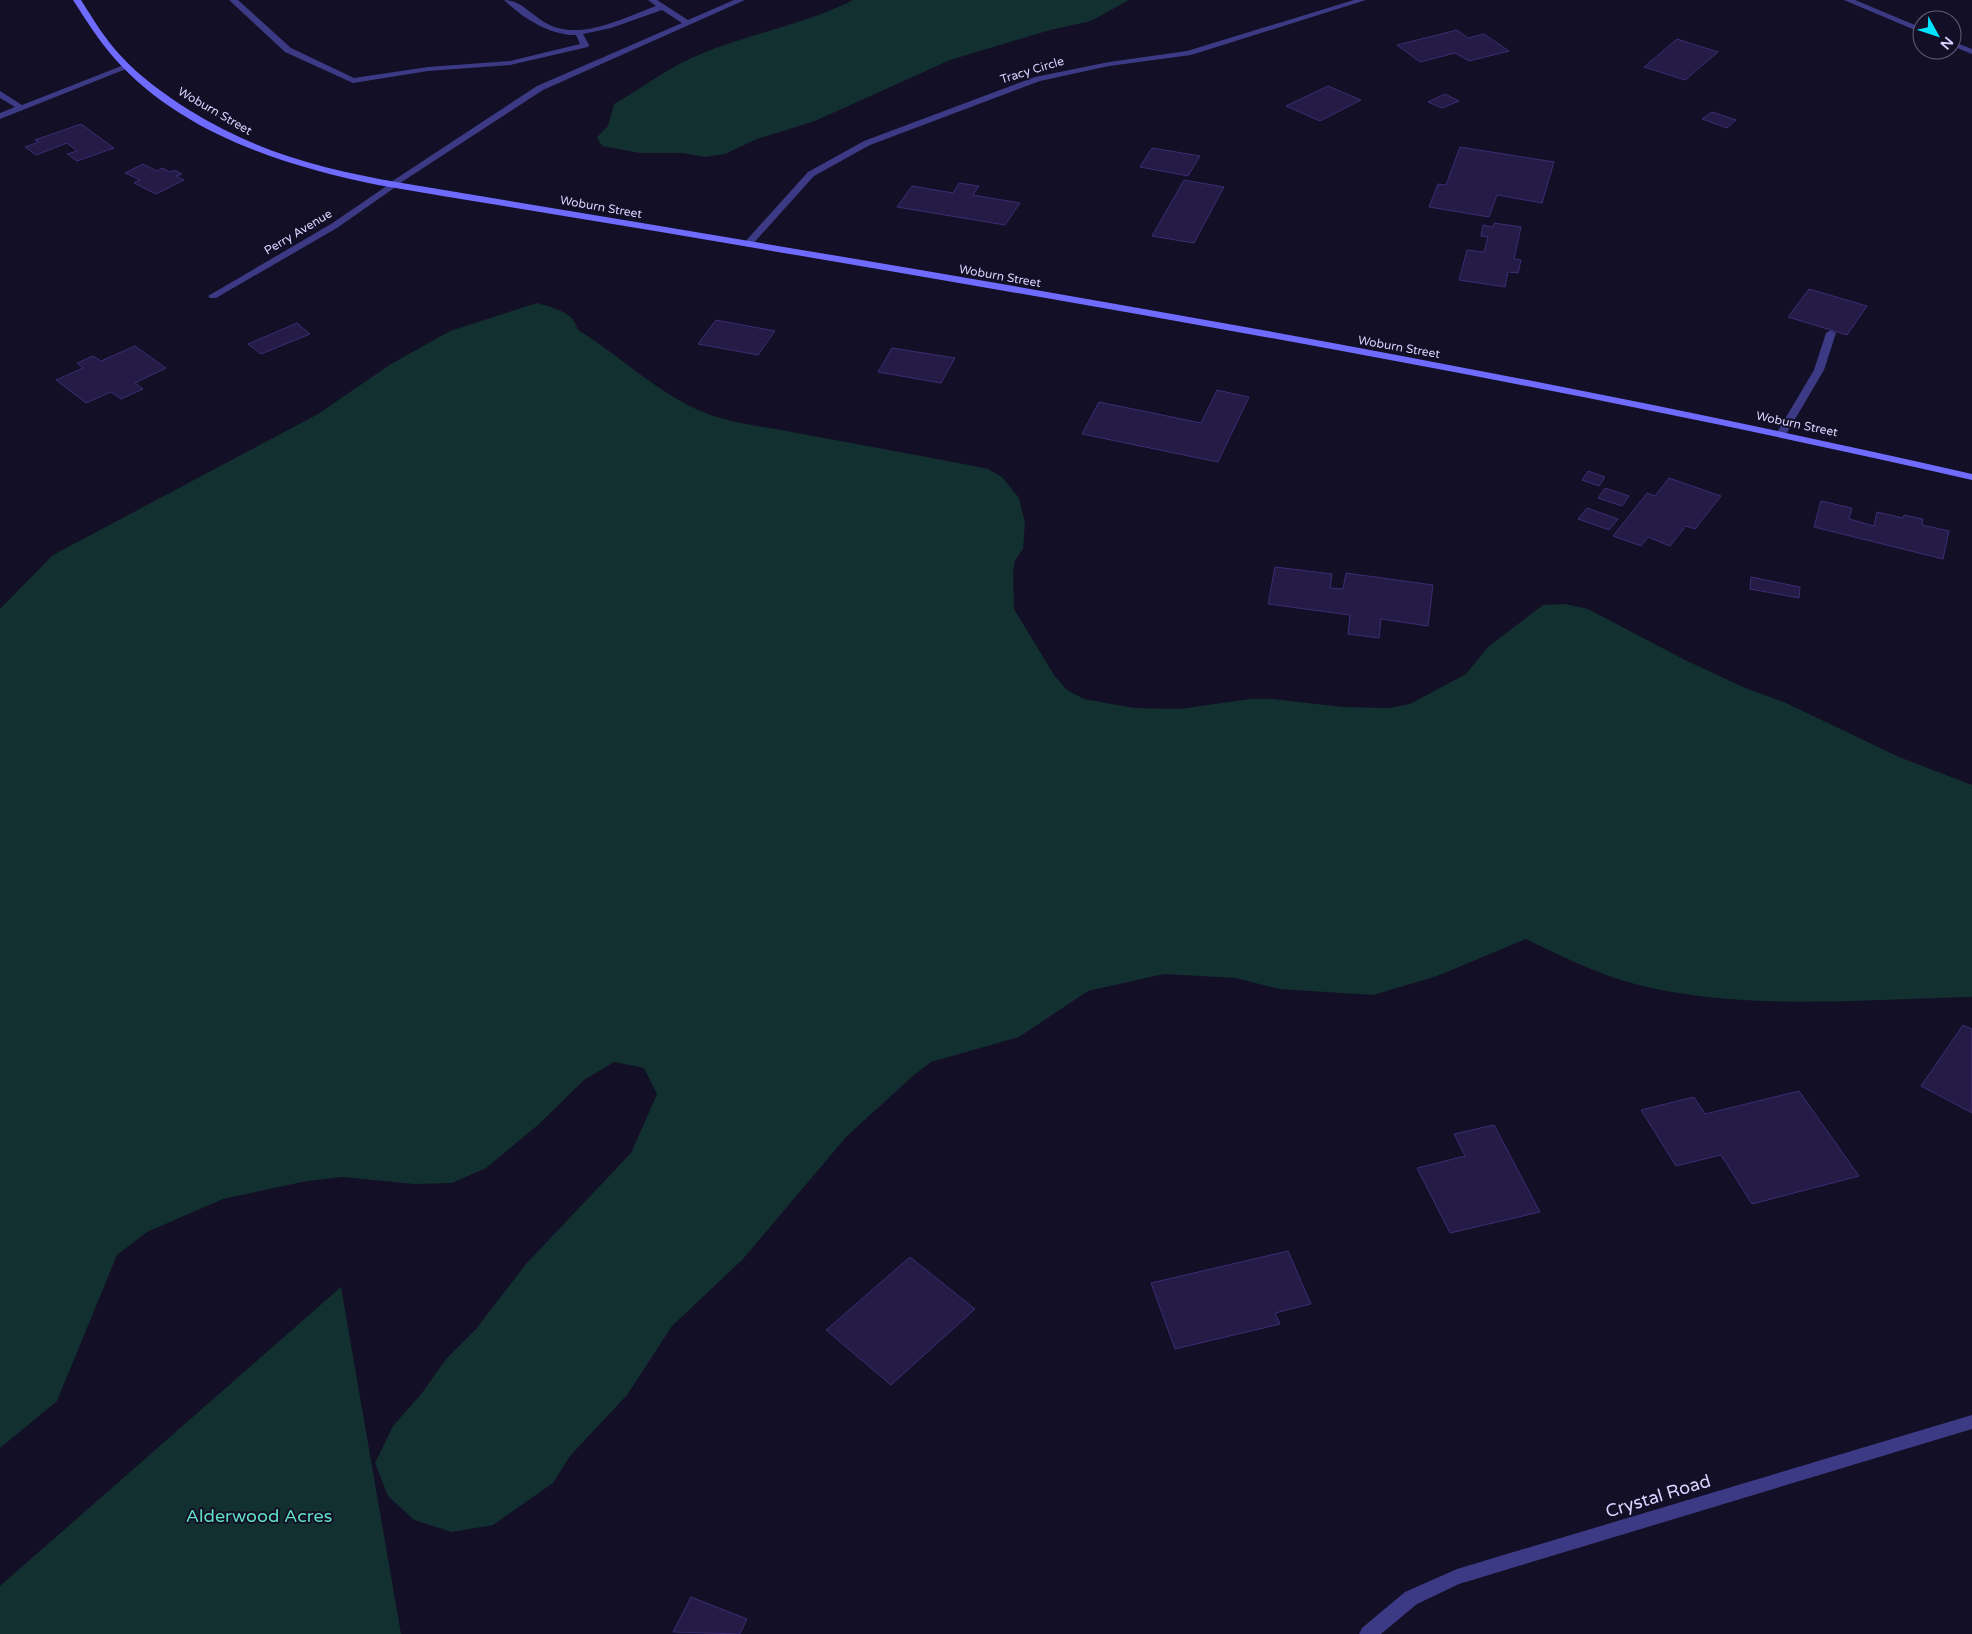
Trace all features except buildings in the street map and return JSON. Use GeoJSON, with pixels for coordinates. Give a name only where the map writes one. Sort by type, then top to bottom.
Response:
{"type":"FeatureCollection","features":[{"type":"Feature","properties":{"kind":"street","name":"Woburn Street"},"geometry":{"type":"LineString","coordinates":[[77,0],[109,47],[127,67],[195,117],[254,148],[285,160],[318,169],[394,184],[748,244],[1483,374],[1781,434],[1972,477]]}},
{"type":"Feature","properties":{"kind":"street"},"geometry":{"type":"LineString","coordinates":[[233,0],[288,50],[353,81],[428,69],[510,64],[585,44],[579,32]]}},
{"type":"Feature","properties":{"kind":"street"},"geometry":{"type":"LineString","coordinates":[[508,0],[555,30],[579,32],[662,7]]}},
{"type":"Feature","properties":{"kind":"street"},"geometry":{"type":"LineString","coordinates":[[652,0],[687,23]]}},
{"type":"Feature","properties":{"kind":"street","name":"Perry Avenue"},"geometry":{"type":"LineString","coordinates":[[213,296],[334,226],[394,184],[540,88],[742,0]]}},
{"type":"Feature","properties":{"kind":"street","name":"Tracy Circle"},"geometry":{"type":"LineString","coordinates":[[748,244],[811,174],[867,143],[1038,79],[1084,68],[1188,53],[1362,0]]}},
{"type":"Feature","properties":{"kind":"street"},"geometry":{"type":"LineString","coordinates":[[1848,0],[1912,27]]}},
{"type":"Feature","properties":{"kind":"street"},"geometry":{"type":"LineString","coordinates":[[0,116],[127,67]]}},
{"type":"Feature","properties":{"kind":"street"},"geometry":{"type":"LineString","coordinates":[[0,94],[21,108]]}},
{"type":"Feature","properties":{"kind":"street"},"geometry":{"type":"LineString","coordinates":[[1781,434],[1819,370],[1831,333]]}},
{"type":"Feature","properties":{"kind":"street","name":"Crystal Road"},"geometry":{"type":"LineString","coordinates":[[1368,1634],[1411,1598],[1457,1577],[1972,1422]]}},
{"type":"Feature","properties":{"kind":"green space"},"geometry":{"type":"Polygon","coordinates":[[[853,0],[1129,0],[1091,21],[1050,30],[950,60],[815,121],[757,139],[725,154],[704,157],[683,153],[640,153],[602,146],[597,137],[608,126],[614,104],[668,70],[703,53],[817,16],[853,0]]]}},
{"type":"Feature","properties":{"kind":"green space"},"geometry":{"type":"Polygon","coordinates":[[[537,303],[557,309],[568,315],[576,324],[578,330],[666,393],[710,415],[747,424],[988,469],[1002,477],[1019,498],[1025,523],[1023,549],[1015,560],[1013,572],[1014,609],[1054,675],[1067,690],[1084,699],[1134,708],[1180,709],[1250,699],[1273,699],[1342,707],[1389,708],[1410,704],[1466,674],[1488,647],[1543,605],[1565,604],[1588,609],[1685,660],[1743,687],[1786,703],[1899,757],[1972,785],[1972,997],[1803,1002],[1760,1001],[1676,993],[1635,984],[1607,975],[1526,939],[1437,976],[1373,995],[1279,989],[1235,978],[1164,974],[1088,991],[1019,1037],[931,1062],[847,1136],[743,1259],[672,1326],[627,1395],[570,1456],[553,1483],[493,1525],[452,1532],[414,1520],[388,1496],[375,1463],[393,1426],[422,1393],[446,1359],[476,1329],[526,1264],[631,1153],[657,1094],[644,1068],[614,1062],[584,1080],[538,1125],[486,1168],[452,1183],[415,1184],[342,1177],[307,1181],[223,1199],[147,1232],[117,1255],[57,1401],[0,1448],[0,609],[53,555],[318,414],[391,364],[450,331],[537,303]]]}},
{"type":"Feature","properties":{"kind":"green space","name":"Alderwood Acres"},"geometry":{"type":"Polygon","coordinates":[[[341,1287],[401,1634],[0,1634],[0,1586],[341,1287]]]}}]}
